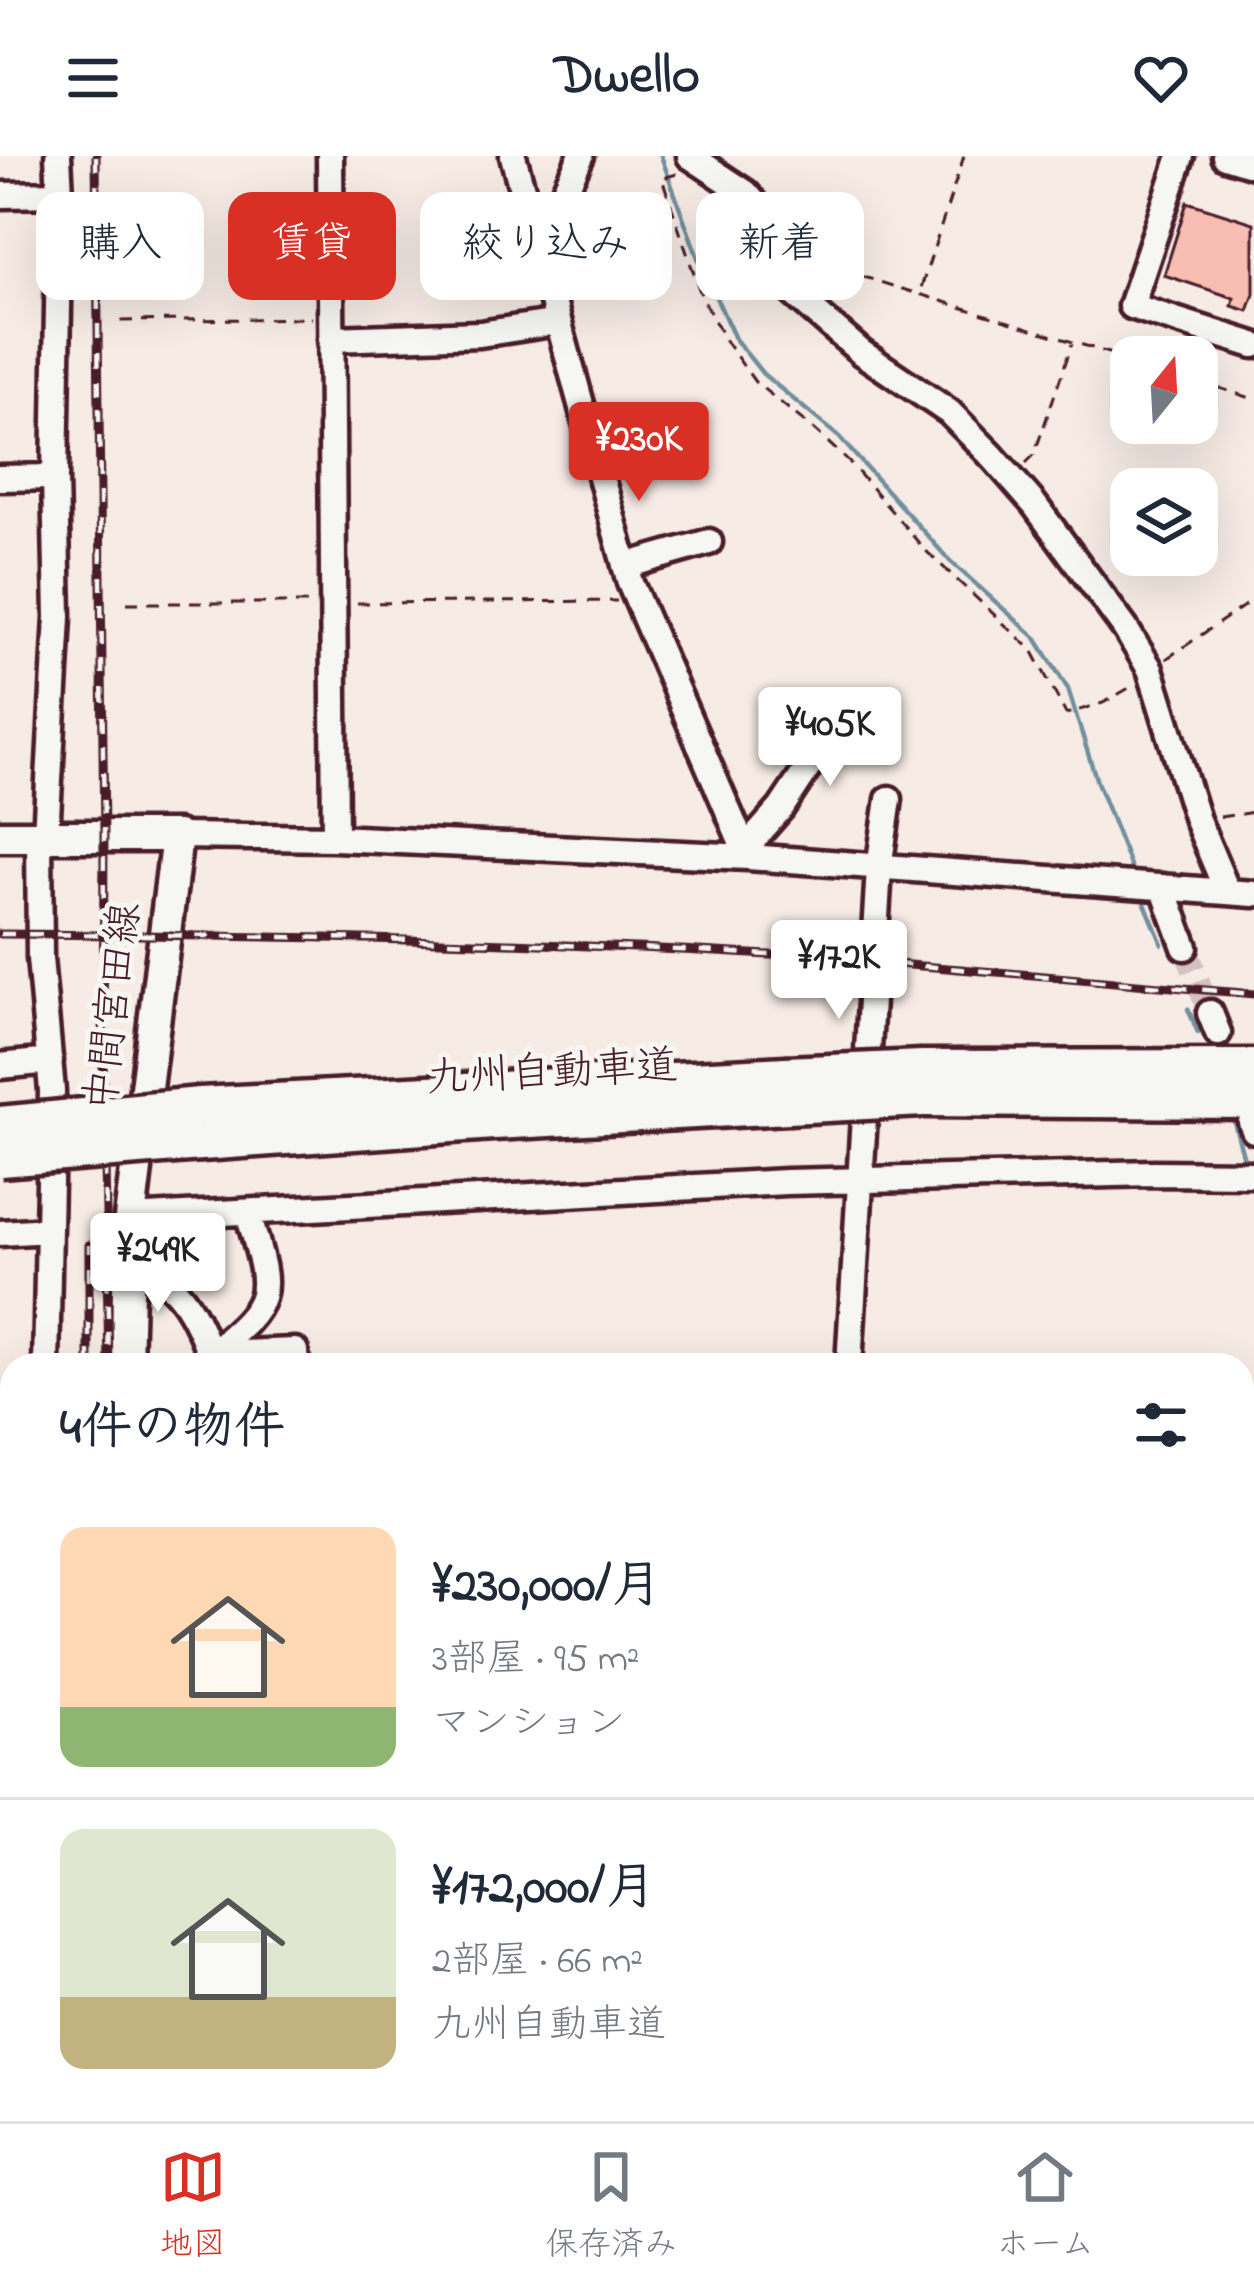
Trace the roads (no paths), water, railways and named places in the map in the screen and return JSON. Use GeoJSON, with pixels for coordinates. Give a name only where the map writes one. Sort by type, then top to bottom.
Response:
{"type":"FeatureCollection","features":[{"type":"Feature","properties":{"kind":"highway","name":"九州自動車道"},"geometry":{"type":"LineString","coordinates":[[0,1125],[72,1118],[200,1124],[1254,1068]]}},
{"type":"Feature","properties":{"kind":"highway","name":"九州自動車道"},"geometry":{"type":"LineString","coordinates":[[922,1084],[1253,1117]]}},
{"type":"Feature","properties":{"kind":"highway"},"geometry":{"type":"LineString","coordinates":[[0,1114],[72,1118]]}},
{"type":"Feature","properties":{"kind":"highway","name":"九州自動車道"},"geometry":{"type":"LineString","coordinates":[[0,1158],[200,1124]]}},
{"type":"Feature","properties":{"kind":"main road"},"geometry":{"type":"LineString","coordinates":[[0,836],[177,836]]}},
{"type":"Feature","properties":{"kind":"main road","name":"中間宮田線"},"geometry":{"type":"LineString","coordinates":[[126,1353],[130,1218],[177,836]]}},
{"type":"Feature","properties":{"kind":"street"},"geometry":{"type":"LineString","coordinates":[[58,156],[60,192]]}},
{"type":"Feature","properties":{"kind":"street"},"geometry":{"type":"LineString","coordinates":[[329,156],[334,838]]}},
{"type":"Feature","properties":{"kind":"street"},"geometry":{"type":"LineString","coordinates":[[513,156],[523,192]]}},
{"type":"Feature","properties":{"kind":"street"},"geometry":{"type":"LineString","coordinates":[[563,192],[580,156]]}},
{"type":"Feature","properties":{"kind":"street"},"geometry":{"type":"LineString","coordinates":[[1181,156],[1131,306],[1252,337]]}},
{"type":"Feature","properties":{"kind":"street"},"geometry":{"type":"LineString","coordinates":[[1225,156],[1254,165]]}},
{"type":"Feature","properties":{"kind":"street"},"geometry":{"type":"LineString","coordinates":[[695,160],[746,193],[766,215],[772,248],[791,291],[862,353],[949,412],[1012,478],[1125,628],[1150,669],[1196,820],[1227,891]]}},
{"type":"Feature","properties":{"kind":"street"},"geometry":{"type":"LineString","coordinates":[[0,195],[36,194]]}},
{"type":"Feature","properties":{"kind":"street"},"geometry":{"type":"LineString","coordinates":[[46,1353],[50,1061],[40,958],[42,836],[58,617],[58,300]]}},
{"type":"Feature","properties":{"kind":"street"},"geometry":{"type":"LineString","coordinates":[[552,300],[637,601],[746,854]]}},
{"type":"Feature","properties":{"kind":"street"},"geometry":{"type":"LineString","coordinates":[[331,329],[480,334],[558,322]]}},
{"type":"Feature","properties":{"kind":"street"},"geometry":{"type":"LineString","coordinates":[[0,478],[55,477]]}},
{"type":"Feature","properties":{"kind":"street"},"geometry":{"type":"LineString","coordinates":[[625,566],[709,542]]}},
{"type":"Feature","properties":{"kind":"street"},"geometry":{"type":"LineString","coordinates":[[746,854],[814,760],[780,729]]}},
{"type":"Feature","properties":{"kind":"street"},"geometry":{"type":"LineString","coordinates":[[850,1353],[879,868],[889,799]]}},
{"type":"Feature","properties":{"kind":"street"},"geometry":{"type":"LineString","coordinates":[[177,836],[746,854],[1254,894]]}},
{"type":"Feature","properties":{"kind":"street"},"geometry":{"type":"LineString","coordinates":[[1159,887],[1185,947]]}},
{"type":"Feature","properties":{"kind":"street"},"geometry":{"type":"LineString","coordinates":[[0,1066],[50,1061]]}},
{"type":"Feature","properties":{"kind":"street"},"geometry":{"type":"LineString","coordinates":[[130,1218],[859,1180],[1245,1174]]}},
{"type":"Feature","properties":{"kind":"street"},"geometry":{"type":"LineString","coordinates":[[219,1353],[261,1305],[266,1286],[248,1213]]}},
{"type":"Feature","properties":{"kind":"street"},"geometry":{"type":"LineString","coordinates":[[0,1233],[50,1229]]}},
{"type":"Feature","properties":{"kind":"street"},"geometry":{"type":"LineString","coordinates":[[127,1251],[165,1277],[191,1309],[209,1353]]}},
{"type":"Feature","properties":{"kind":"waterway"},"geometry":{"type":"LineString","coordinates":[[661,156],[698,258],[735,339],[763,374],[839,437],[950,561],[1036,638],[1068,689],[1097,782],[1135,878]]}},
{"type":"Feature","properties":{"kind":"waterway"},"geometry":{"type":"LineString","coordinates":[[1141,894],[1162,944]]}},
{"type":"Feature","properties":{"kind":"waterway"},"geometry":{"type":"LineString","coordinates":[[1188,1009],[1198,1033]]}},
{"type":"Feature","properties":{"kind":"waterway"},"geometry":{"type":"LineString","coordinates":[[1234,1122],[1246,1167]]}},
{"type":"Feature","properties":{"kind":"tunnel"},"geometry":{"type":"LineString","coordinates":[[1185,947],[1210,1013]]}},
{"type":"Feature","properties":{"kind":"railway"},"geometry":{"type":"LineString","coordinates":[[96,156],[109,1353]]}},
{"type":"Feature","properties":{"kind":"railway"},"geometry":{"type":"LineString","coordinates":[[0,934],[381,939],[691,951],[1254,994]]}},
{"type":"Feature","properties":{"kind":"railway"},"geometry":{"type":"LineString","coordinates":[[89,1245],[89,1353]]}}]}
